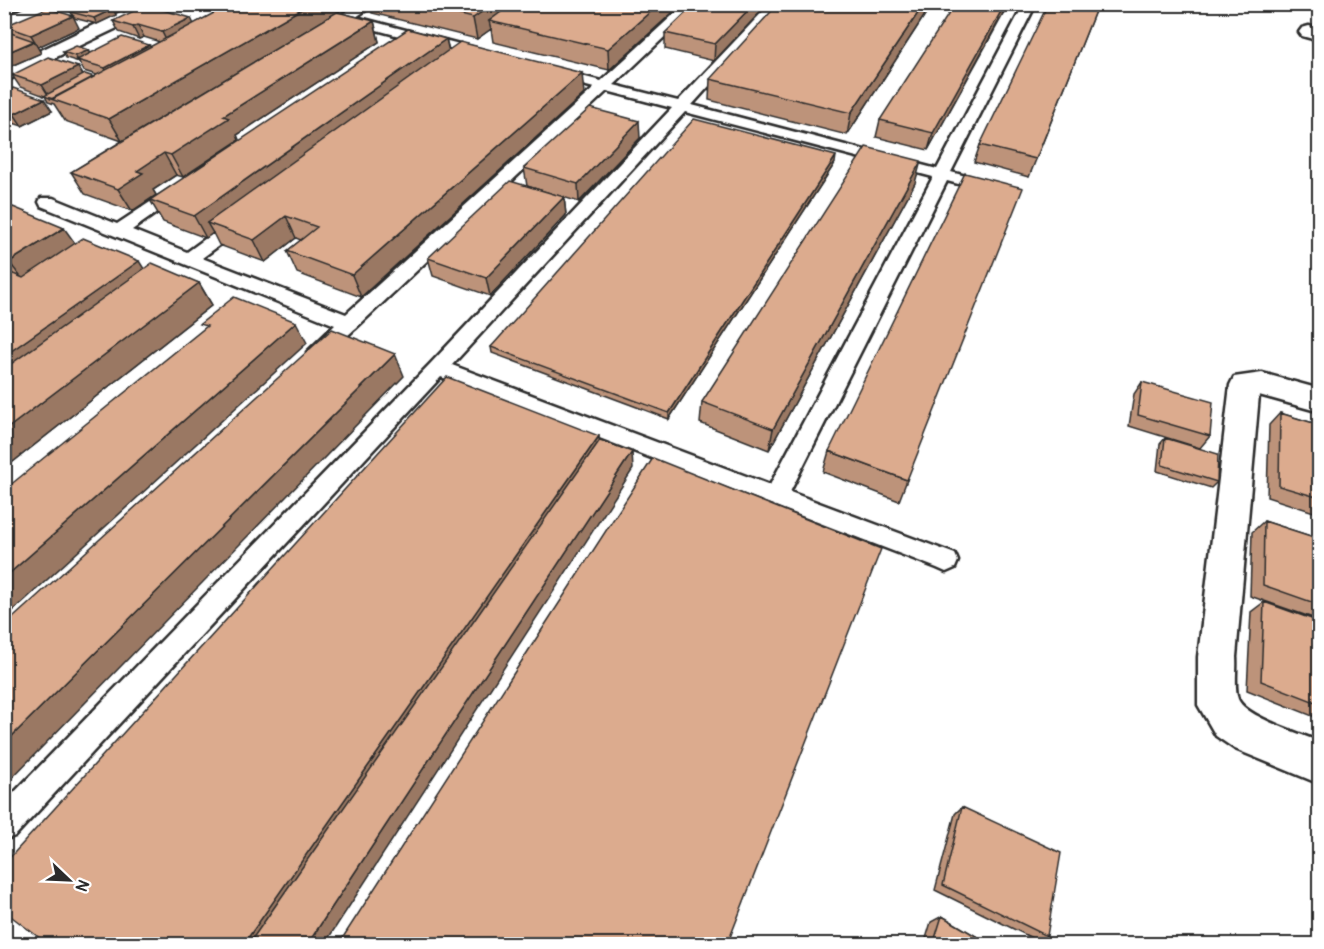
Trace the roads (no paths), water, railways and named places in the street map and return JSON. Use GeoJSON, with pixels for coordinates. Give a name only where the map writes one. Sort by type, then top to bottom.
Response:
{"type":"FeatureCollection","features":[{"type":"Feature","properties":{"kind":"street"},"geometry":{"type":"LineString","coordinates":[[4,24],[49,4]]}},
{"type":"Feature","properties":{"kind":"street"},"geometry":{"type":"LineString","coordinates":[[4,76],[153,4]]}},
{"type":"Feature","properties":{"kind":"street"},"geometry":{"type":"LineString","coordinates":[[1320,401],[1262,384],[1245,385],[1218,657],[1218,705],[1230,722],[1250,734],[1320,763]]}},
{"type":"Feature","properties":{"kind":"lane"},"geometry":{"type":"LineString","coordinates":[[326,30],[369,4]]}},
{"type":"Feature","properties":{"kind":"lane"},"geometry":{"type":"LineString","coordinates":[[306,363],[693,4]]}},
{"type":"Feature","properties":{"kind":"lane"},"geometry":{"type":"LineString","coordinates":[[4,825],[684,107],[777,4]]}},
{"type":"Feature","properties":{"kind":"lane"},"geometry":{"type":"LineString","coordinates":[[776,496],[1030,4]]}},
{"type":"Feature","properties":{"kind":"lane"},"geometry":{"type":"LineString","coordinates":[[346,18],[495,57]]}},
{"type":"Feature","properties":{"kind":"lane"},"geometry":{"type":"LineString","coordinates":[[392,46],[410,35]]}},
{"type":"Feature","properties":{"kind":"lane"},"geometry":{"type":"LineString","coordinates":[[455,65],[474,51]]}},
{"type":"Feature","properties":{"kind":"lane"},"geometry":{"type":"LineString","coordinates":[[539,69],[994,188]]}},
{"type":"Feature","properties":{"kind":"lane"},"geometry":{"type":"LineString","coordinates":[[118,231],[196,178]]}},
{"type":"Feature","properties":{"kind":"lane"},"geometry":{"type":"LineString","coordinates":[[47,202],[349,323]]}},
{"type":"Feature","properties":{"kind":"lane"},"geometry":{"type":"LineString","coordinates":[[189,259],[255,211]]}},
{"type":"Feature","properties":{"kind":"lane"},"geometry":{"type":"LineString","coordinates":[[438,368],[945,561]]}}]}
